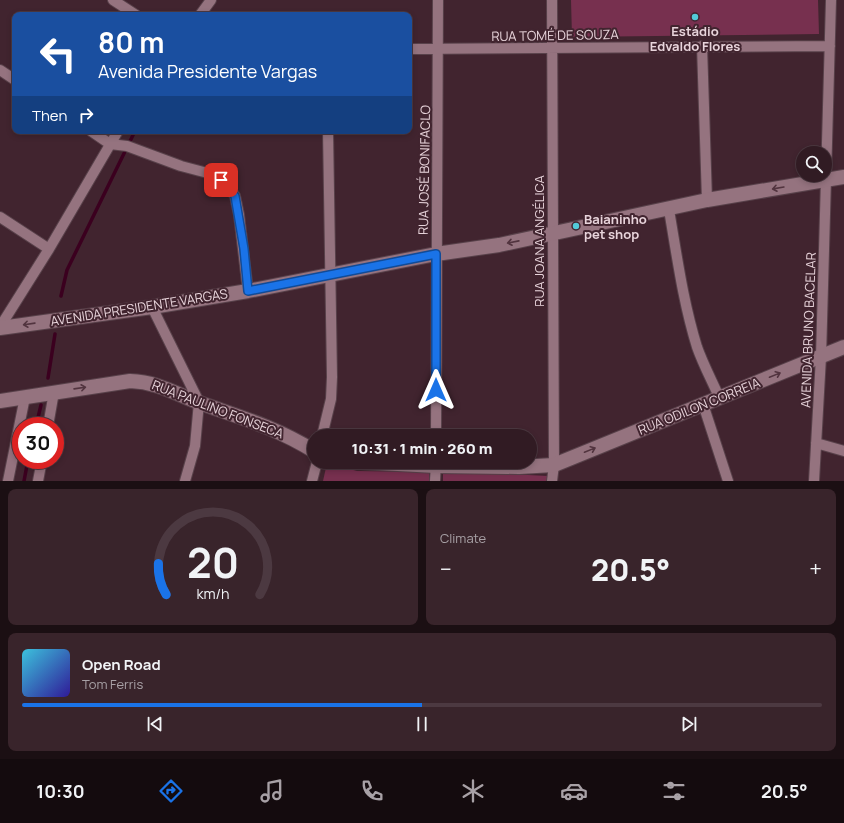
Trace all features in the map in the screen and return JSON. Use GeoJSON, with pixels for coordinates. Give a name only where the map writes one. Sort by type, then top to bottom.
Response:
{"type":"FeatureCollection","features":[{"type":"Feature","properties":{"kind":"main road","name":"AVENIDA PRESIDENTE VARGAS"},"geometry":{"type":"LineString","coordinates":[[832,179],[844,177]]}},
{"type":"Feature","properties":{"kind":"main road","name":"AVENIDA PRESIDENTE VARGAS"},"geometry":{"type":"LineString","coordinates":[[0,328],[152,307],[248,291],[436,254],[499,245],[669,210],[707,200],[814,182]]}},
{"type":"Feature","properties":{"kind":"main road","name":"RUA ODILON CORREIA"},"geometry":{"type":"LineString","coordinates":[[537,466],[554,465],[844,347]]}},
{"type":"Feature","properties":{"kind":"main road","name":"RUA PAULINO FONSECA"},"geometry":{"type":"LineString","coordinates":[[0,401],[130,381],[148,381],[199,402],[251,419],[286,434],[307,446]]}},
{"type":"Feature","properties":{"kind":"street"},"geometry":{"type":"LineString","coordinates":[[113,0],[131,12]]}},
{"type":"Feature","properties":{"kind":"street"},"geometry":{"type":"LineString","coordinates":[[202,12],[211,0]]}},
{"type":"Feature","properties":{"kind":"street","name":"RUA JOSÉ BONIFACLO"},"geometry":{"type":"LineString","coordinates":[[436,429],[436,254],[439,48],[438,0]]}},
{"type":"Feature","properties":{"kind":"street","name":"RUA JOANA ANGÉLICA"},"geometry":{"type":"LineString","coordinates":[[552,0],[554,465],[552,481]]}},
{"type":"Feature","properties":{"kind":"street","name":"AVENIDA BRUNO BACELAR"},"geometry":{"type":"LineString","coordinates":[[827,146],[830,0]]}},
{"type":"Feature","properties":{"kind":"street"},"geometry":{"type":"LineString","coordinates":[[702,46],[707,200]]}},
{"type":"Feature","properties":{"kind":"street","name":"RUA TOMÉ DE SOUZA"},"geometry":{"type":"LineString","coordinates":[[412,49],[830,46]]}},
{"type":"Feature","properties":{"kind":"street"},"geometry":{"type":"LineString","coordinates":[[0,70],[12,78]]}},
{"type":"Feature","properties":{"kind":"street"},"geometry":{"type":"LineString","coordinates":[[95,134],[110,144],[127,146],[215,175],[228,186],[235,196],[239,215],[248,291]]}},
{"type":"Feature","properties":{"kind":"street"},"geometry":{"type":"LineString","coordinates":[[0,328],[49,249],[116,134]]}},
{"type":"Feature","properties":{"kind":"street"},"geometry":{"type":"LineString","coordinates":[[323,429],[331,391],[328,134]]}},
{"type":"Feature","properties":{"kind":"street","name":"AVENIDA BRUNO BACELAR"},"geometry":{"type":"LineString","coordinates":[[814,481],[821,357],[826,182]]}},
{"type":"Feature","properties":{"kind":"street"},"geometry":{"type":"LineString","coordinates":[[669,210],[689,318],[698,348],[719,397]]}},
{"type":"Feature","properties":{"kind":"street"},"geometry":{"type":"LineString","coordinates":[[0,217],[49,249]]}},
{"type":"Feature","properties":{"kind":"street"},"geometry":{"type":"LineString","coordinates":[[152,307],[199,402],[195,446],[185,481]]}},
{"type":"Feature","properties":{"kind":"street"},"geometry":{"type":"LineString","coordinates":[[50,417],[54,392]]}},
{"type":"Feature","properties":{"kind":"street"},"geometry":{"type":"LineString","coordinates":[[8,481],[25,397]]}},
{"type":"Feature","properties":{"kind":"street"},"geometry":{"type":"LineString","coordinates":[[703,404],[728,481]]}},
{"type":"Feature","properties":{"kind":"street"},"geometry":{"type":"LineString","coordinates":[[816,443],[844,451]]}},
{"type":"Feature","properties":{"kind":"street"},"geometry":{"type":"LineString","coordinates":[[38,481],[40,469]]}},
{"type":"Feature","properties":{"kind":"street"},"geometry":{"type":"LineString","coordinates":[[312,481],[315,469]]}},
{"type":"Feature","properties":{"kind":"street"},"geometry":{"type":"LineString","coordinates":[[435,481],[436,469]]}},
{"type":"Feature","properties":{"kind":"shaded area","name":"Estádio Edvaldo Flores"},"geometry":{"type":"Polygon","coordinates":[[[571,0],[818,0],[819,34],[572,37],[571,0]]]}},
{"type":"Feature","properties":{"kind":"shaded area"},"geometry":{"type":"Polygon","coordinates":[[[326,469],[429,472],[429,481],[323,481],[326,469]]]}},
{"type":"Feature","properties":{"kind":"shaded area"},"geometry":{"type":"Polygon","coordinates":[[[443,471],[548,476],[547,481],[443,481],[443,471]]]}},
{"type":"Feature","properties":{"kind":"waterway"},"geometry":{"type":"LineString","coordinates":[[61,296],[67,270],[134,134]]}},
{"type":"Feature","properties":{"kind":"waterway"},"geometry":{"type":"LineString","coordinates":[[48,378],[55,334]]}},
{"type":"Feature","properties":{"kind":"waterway"},"geometry":{"type":"LineString","coordinates":[[38,417],[41,405]]}},
{"type":"Feature","properties":{"kind":"waterway"},"geometry":{"type":"LineString","coordinates":[[24,481],[26,469]]}},
{"type":"Feature","properties":{"kind":"place","name":"Estádio Edvaldo Flores"},"geometry":{"type":"Point","coordinates":[695,17]}},
{"type":"Feature","properties":{"kind":"place","name":"Baianinho pet shop"},"geometry":{"type":"Point","coordinates":[576,226]}},
{"type":"Feature","properties":{"kind":"route"},"geometry":{"type":"LineString","coordinates":[[221,180],[228,186],[235,196],[244,249],[248,291],[436,254],[436,390]]}}]}
